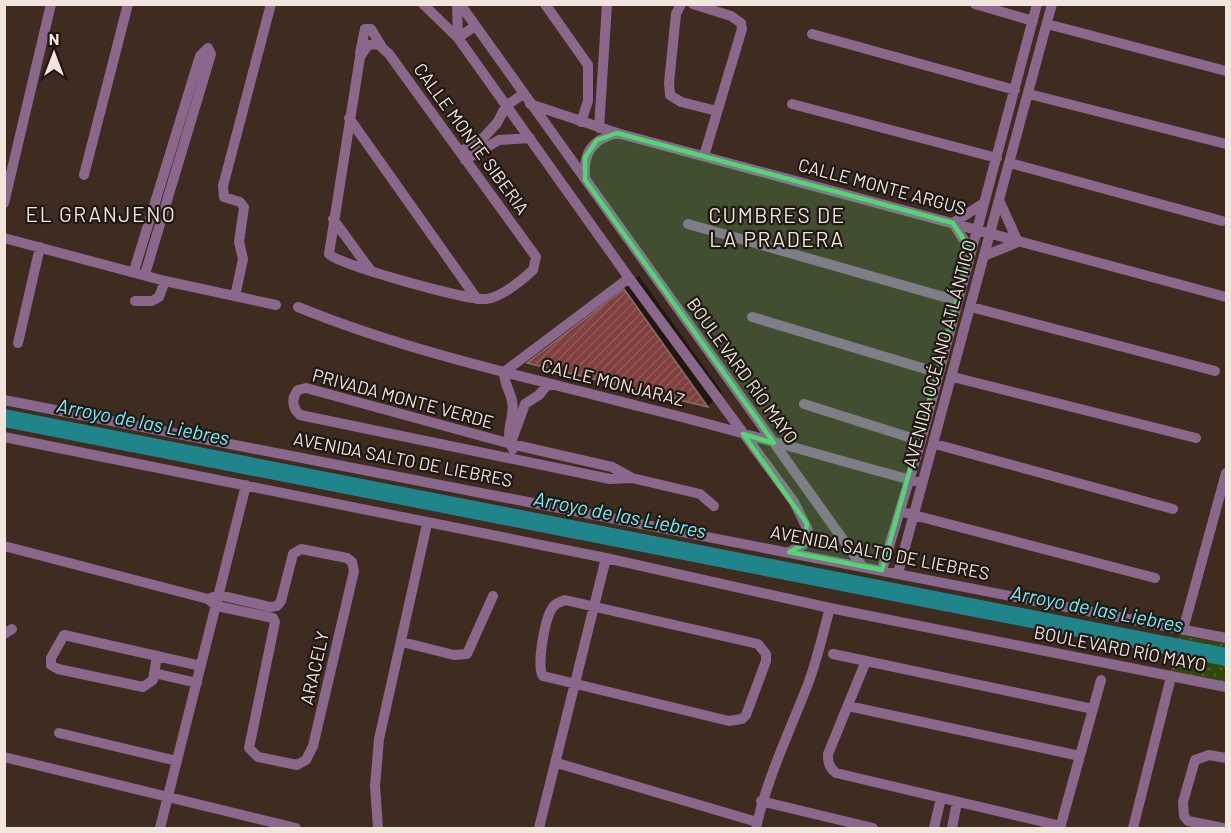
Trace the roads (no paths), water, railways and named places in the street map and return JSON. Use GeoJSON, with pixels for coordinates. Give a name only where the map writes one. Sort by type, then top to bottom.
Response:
{"type":"FeatureCollection","features":[{"type":"Feature","properties":{"kind":"street"},"geometry":{"type":"LineString","coordinates":[[4,203],[51,4]]}},
{"type":"Feature","properties":{"kind":"street"},"geometry":{"type":"LineString","coordinates":[[84,175],[128,4]]}},
{"type":"Feature","properties":{"kind":"street"},"geometry":{"type":"LineString","coordinates":[[235,296],[243,259],[239,242],[244,207],[240,202],[224,196],[223,186],[271,4]]}},
{"type":"Feature","properties":{"kind":"street","name":"BOULEVARD RÍO MAYO"},"geometry":{"type":"LineString","coordinates":[[423,4],[458,38],[629,278],[794,502],[807,524],[807,538],[804,544],[789,552]]}},
{"type":"Feature","properties":{"kind":"street","name":"BOULEVARD RÍO MAYO"},"geometry":{"type":"LineString","coordinates":[[458,38],[459,4]]}},
{"type":"Feature","properties":{"kind":"street","name":"BOULEVARD RÍO MAYO"},"geometry":{"type":"LineString","coordinates":[[459,4],[862,566]]}},
{"type":"Feature","properties":{"kind":"street"},"geometry":{"type":"LineString","coordinates":[[545,4],[588,65],[590,80],[588,101],[581,122]]}},
{"type":"Feature","properties":{"kind":"street"},"geometry":{"type":"LineString","coordinates":[[599,128],[607,4]]}},
{"type":"Feature","properties":{"kind":"street"},"geometry":{"type":"LineString","coordinates":[[681,4],[676,14],[669,83],[670,95],[681,102],[717,111]]}},
{"type":"Feature","properties":{"kind":"street"},"geometry":{"type":"LineString","coordinates":[[693,4],[731,16],[741,23],[741,36],[704,156]]}},
{"type":"Feature","properties":{"kind":"street"},"geometry":{"type":"LineString","coordinates":[[975,4],[1033,21]]}},
{"type":"Feature","properties":{"kind":"street","name":"AVENIDA OCÉANO ATLÁNTICO"},"geometry":{"type":"LineString","coordinates":[[882,570],[921,441],[1037,4]]}},
{"type":"Feature","properties":{"kind":"street","name":"AVENIDA OCÉANO ATLÁNTICO"},"geometry":{"type":"LineString","coordinates":[[898,573],[913,514],[935,444],[989,233],[1010,164],[1052,4]]}},
{"type":"Feature","properties":{"kind":"street"},"geometry":{"type":"LineString","coordinates":[[1047,24],[1227,71]]}},
{"type":"Feature","properties":{"kind":"street"},"geometry":{"type":"LineString","coordinates":[[458,38],[475,26]]}},
{"type":"Feature","properties":{"kind":"street"},"geometry":{"type":"LineString","coordinates":[[382,46],[371,30],[365,30],[349,118],[329,254],[334,259],[371,271],[477,299]]}},
{"type":"Feature","properties":{"kind":"street"},"geometry":{"type":"LineString","coordinates":[[812,34],[1015,90]]}},
{"type":"Feature","properties":{"kind":"street"},"geometry":{"type":"LineString","coordinates":[[360,57],[368,45],[382,46]]}},
{"type":"Feature","properties":{"kind":"street","name":"CALLE MONTE SIBERIA"},"geometry":{"type":"LineString","coordinates":[[382,46],[536,257],[536,266],[526,276],[500,294],[477,299]]}},
{"type":"Feature","properties":{"kind":"street"},"geometry":{"type":"LineString","coordinates":[[590,80],[602,80]]}},
{"type":"Feature","properties":{"kind":"street"},"geometry":{"type":"LineString","coordinates":[[140,273],[195,92]]}},
{"type":"Feature","properties":{"kind":"street"},"geometry":{"type":"LineString","coordinates":[[463,156],[491,130],[506,106],[523,94]]}},
{"type":"Feature","properties":{"kind":"street"},"geometry":{"type":"LineString","coordinates":[[1029,94],[1227,144]]}},
{"type":"Feature","properties":{"kind":"street","name":"CALLE MONTE ARGUS"},"geometry":{"type":"LineString","coordinates":[[530,104],[617,133],[1227,297]]}},
{"type":"Feature","properties":{"kind":"street"},"geometry":{"type":"LineString","coordinates":[[792,104],[997,158]]}},
{"type":"Feature","properties":{"kind":"street"},"geometry":{"type":"LineString","coordinates":[[349,118],[477,299]]}},
{"type":"Feature","properties":{"kind":"street"},"geometry":{"type":"LineString","coordinates":[[585,180],[585,157],[590,147],[597,140],[617,133]]}},
{"type":"Feature","properties":{"kind":"street"},"geometry":{"type":"LineString","coordinates":[[463,156],[499,140],[530,138]]}},
{"type":"Feature","properties":{"kind":"street"},"geometry":{"type":"LineString","coordinates":[[1010,164],[1222,221]]}},
{"type":"Feature","properties":{"kind":"street"},"geometry":{"type":"LineString","coordinates":[[576,204],[596,195]]}},
{"type":"Feature","properties":{"kind":"street"},"geometry":{"type":"LineString","coordinates":[[984,256],[1018,242],[999,199]]}},
{"type":"Feature","properties":{"kind":"street"},"geometry":{"type":"LineString","coordinates":[[971,251],[953,224],[984,204]]}},
{"type":"Feature","properties":{"kind":"street"},"geometry":{"type":"LineString","coordinates":[[333,219],[371,271]]}},
{"type":"Feature","properties":{"kind":"street"},"geometry":{"type":"LineString","coordinates":[[688,224],[958,301]]}},
{"type":"Feature","properties":{"kind":"street"},"geometry":{"type":"LineString","coordinates":[[4,238],[165,281],[276,305]]}},
{"type":"Feature","properties":{"kind":"street"},"geometry":{"type":"LineString","coordinates":[[18,343],[40,247]]}},
{"type":"Feature","properties":{"kind":"street"},"geometry":{"type":"LineString","coordinates":[[504,372],[629,278]]}},
{"type":"Feature","properties":{"kind":"street"},"geometry":{"type":"LineString","coordinates":[[135,301],[152,301],[159,297],[165,281]]}},
{"type":"Feature","properties":{"kind":"street"},"geometry":{"type":"LineString","coordinates":[[971,307],[1215,371]]}},
{"type":"Feature","properties":{"kind":"street","name":"CALLE MONJARAZ"},"geometry":{"type":"LineString","coordinates":[[298,308],[338,324],[504,372],[922,483]]}},
{"type":"Feature","properties":{"kind":"street"},"geometry":{"type":"LineString","coordinates":[[752,317],[939,373]]}},
{"type":"Feature","properties":{"kind":"street","name":"PRIVADA MONTE VERDE"},"geometry":{"type":"LineString","coordinates":[[504,372],[505,384],[512,401],[507,430],[519,459]]}},
{"type":"Feature","properties":{"kind":"street"},"geometry":{"type":"LineString","coordinates":[[953,377],[1196,438]]}},
{"type":"Feature","properties":{"kind":"street","name":"PRIVADA MONTE VERDE"},"geometry":{"type":"LineString","coordinates":[[495,454],[511,444],[525,404],[548,384]]}},
{"type":"Feature","properties":{"kind":"street","name":"PRIVADA MONTE VERDE"},"geometry":{"type":"LineString","coordinates":[[632,478],[610,479],[300,415],[294,406],[294,398],[298,390],[306,388],[511,444],[612,467],[632,478],[700,494],[714,506]]}},
{"type":"Feature","properties":{"kind":"street","name":"AVENIDA SALTO DE LIEBRES"},"geometry":{"type":"LineString","coordinates":[[4,400],[1183,630]]}},
{"type":"Feature","properties":{"kind":"street"},"geometry":{"type":"LineString","coordinates":[[512,401],[518,405],[525,404]]}},
{"type":"Feature","properties":{"kind":"street"},"geometry":{"type":"LineString","coordinates":[[804,404],[921,441]]}},
{"type":"Feature","properties":{"kind":"street"},"geometry":{"type":"LineString","coordinates":[[4,437],[427,524],[606,558],[830,608],[808,683],[779,750],[761,801],[756,825],[557,763]]}},
{"type":"Feature","properties":{"kind":"street"},"geometry":{"type":"LineString","coordinates":[[935,444],[1173,509]]}},
{"type":"Feature","properties":{"kind":"street"},"geometry":{"type":"LineString","coordinates":[[1183,630],[1227,473]]}},
{"type":"Feature","properties":{"kind":"street"},"geometry":{"type":"LineString","coordinates":[[160,828],[197,683],[215,600],[246,485]]}},
{"type":"Feature","properties":{"kind":"street"},"geometry":{"type":"LineString","coordinates":[[900,511],[1155,578]]}},
{"type":"Feature","properties":{"kind":"street"},"geometry":{"type":"LineString","coordinates":[[378,828],[375,786],[379,740],[427,524]]}},
{"type":"Feature","properties":{"kind":"street"},"geometry":{"type":"LineString","coordinates":[[4,546],[215,600]]}},
{"type":"Feature","properties":{"kind":"street","name":"ARACELY"},"geometry":{"type":"LineString","coordinates":[[301,549],[347,558],[353,564],[354,571],[313,747],[306,760],[297,765],[258,757],[249,748],[275,622],[273,618],[215,600],[277,606],[281,601],[293,554],[301,549]]}},
{"type":"Feature","properties":{"kind":"street"},"geometry":{"type":"LineString","coordinates":[[542,828],[606,558]]}},
{"type":"Feature","properties":{"kind":"street"},"geometry":{"type":"LineString","coordinates":[[402,642],[454,655],[467,654],[494,596]]}},
{"type":"Feature","properties":{"kind":"street"},"geometry":{"type":"LineString","coordinates":[[565,600],[594,606],[758,644],[766,654],[765,661],[746,715],[735,720],[548,680],[540,672],[538,664],[550,612],[558,603],[565,600]]}},
{"type":"Feature","properties":{"kind":"street","name":"BOULEVARD RÍO MAYO"},"geometry":{"type":"LineString","coordinates":[[830,608],[1227,687]]}},
{"type":"Feature","properties":{"kind":"street","name":"BOULEVARD RÍO MAYO"},"geometry":{"type":"LineString","coordinates":[[1183,630],[1227,638]]}},
{"type":"Feature","properties":{"kind":"street"},"geometry":{"type":"LineString","coordinates":[[157,656],[153,680],[143,687],[58,669],[51,665],[51,658],[64,634],[201,666]]}},
{"type":"Feature","properties":{"kind":"street"},"geometry":{"type":"LineString","coordinates":[[833,654],[1093,709]]}},
{"type":"Feature","properties":{"kind":"street"},"geometry":{"type":"LineString","coordinates":[[866,661],[828,754],[831,770],[1061,827],[1101,680]]}},
{"type":"Feature","properties":{"kind":"street"},"geometry":{"type":"LineString","coordinates":[[154,673],[197,683]]}},
{"type":"Feature","properties":{"kind":"street"},"geometry":{"type":"LineString","coordinates":[[1133,828],[1171,677]]}},
{"type":"Feature","properties":{"kind":"street"},"geometry":{"type":"LineString","coordinates":[[848,706],[1080,756]]}},
{"type":"Feature","properties":{"kind":"street"},"geometry":{"type":"LineString","coordinates":[[59,733],[177,761]]}},
{"type":"Feature","properties":{"kind":"street"},"geometry":{"type":"LineString","coordinates":[[1223,828],[1188,821],[1183,809],[1196,760],[1201,756],[1227,758]]}},
{"type":"Feature","properties":{"kind":"street"},"geometry":{"type":"LineString","coordinates":[[4,757],[296,828]]}},
{"type":"Feature","properties":{"kind":"street"},"geometry":{"type":"LineString","coordinates":[[934,828],[941,798]]}},
{"type":"Feature","properties":{"kind":"street"},"geometry":{"type":"LineString","coordinates":[[761,801],[873,828]]}},
{"type":"Feature","properties":{"kind":"street"},"geometry":{"type":"LineString","coordinates":[[952,828],[957,802]]}},
{"type":"Feature","properties":{"kind":"waterway","name":"Arroyo de las Liebres"},"geometry":{"type":"LineString","coordinates":[[4,418],[1226,657]]}},
{"type":"Feature","properties":{"kind":"district","name":"EL GRANJENO"},"geometry":{"type":"Point","coordinates":[101,215]}},
{"type":"Feature","properties":{"kind":"district","name":"CUMBRES DE LA PRADERA"},"geometry":{"type":"Point","coordinates":[777,228]}}]}
